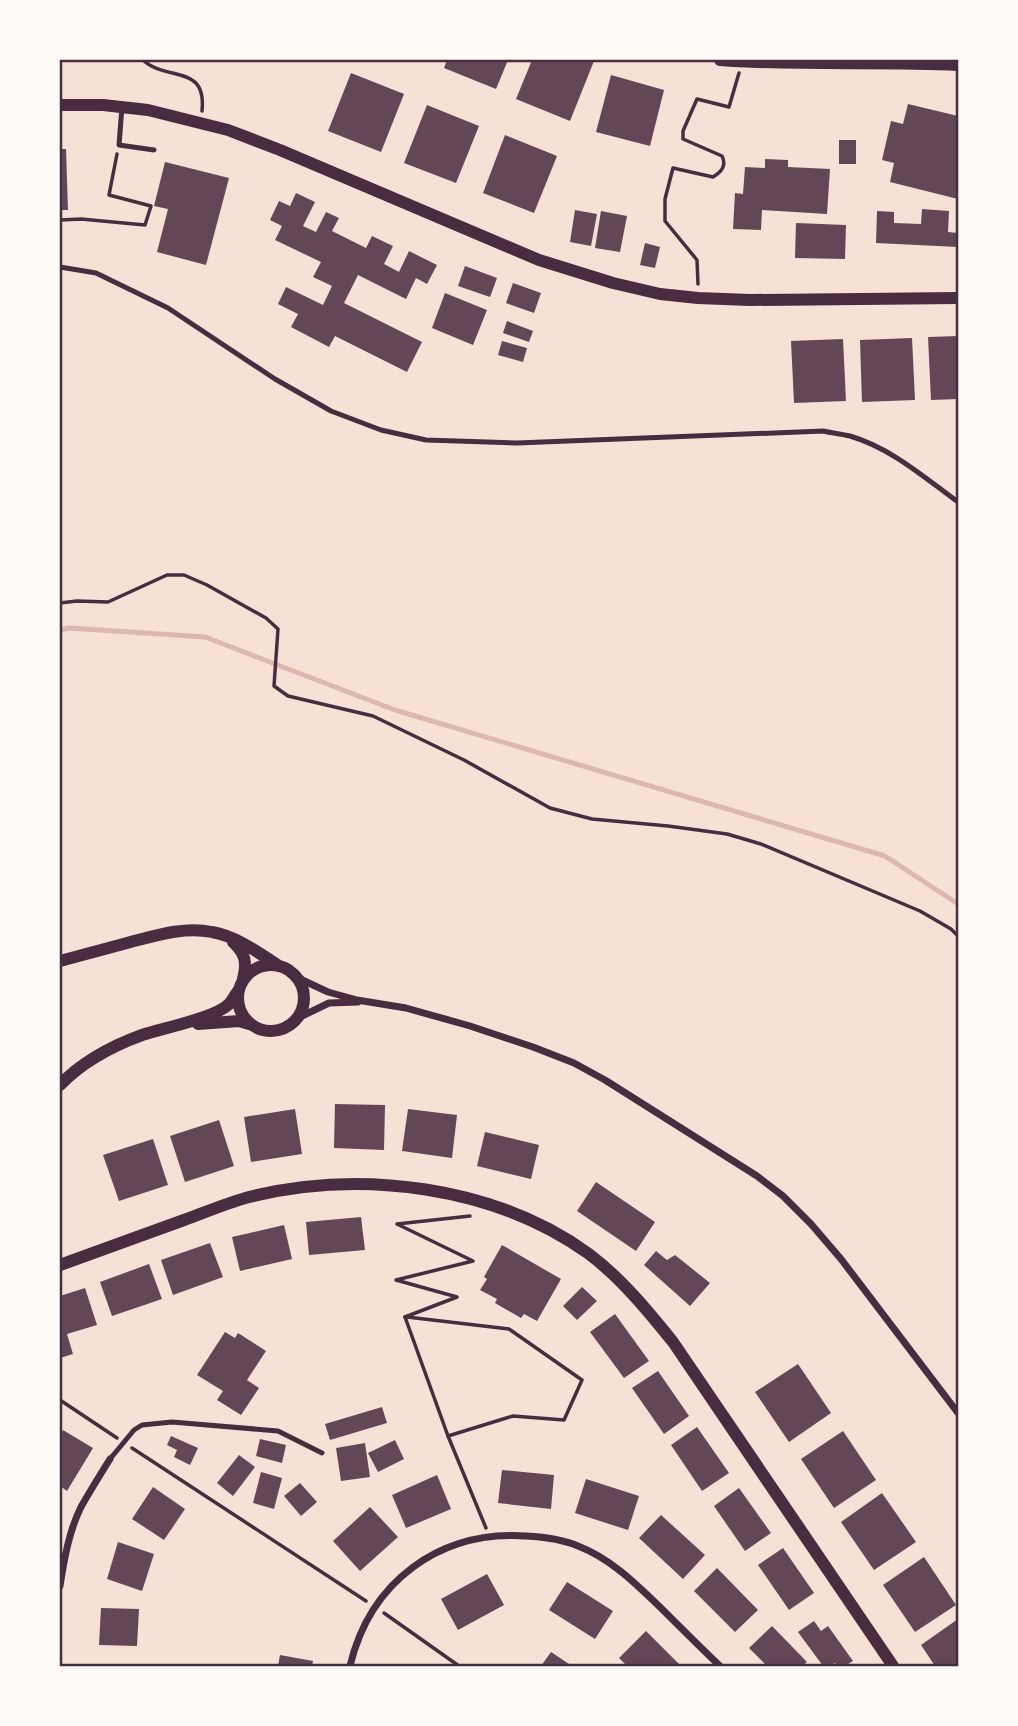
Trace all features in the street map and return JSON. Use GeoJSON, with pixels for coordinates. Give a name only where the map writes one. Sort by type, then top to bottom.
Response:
{"type":"FeatureCollection","features":[{"type":"Feature","properties":{"kind":"street"},"geometry":{"type":"LineString","coordinates":[[720,60],[958,65]]}},
{"type":"Feature","properties":{"kind":"street"},"geometry":{"type":"LineString","coordinates":[[60,105],[103,105],[148,110],[228,130],[538,260],[660,294],[750,300],[958,298]]}},
{"type":"Feature","properties":{"kind":"street"},"geometry":{"type":"LineString","coordinates":[[60,961],[164,934],[212,931],[225,936],[254,949],[290,970],[298,978],[303,988],[303,1009],[290,1026],[270,1032],[259,1030],[243,1017],[237,999],[246,965],[244,954],[225,936]]}},
{"type":"Feature","properties":{"kind":"street"},"geometry":{"type":"LineString","coordinates":[[60,1085],[90,1061],[140,1036],[216,1013],[229,1004],[250,972],[259,967],[279,966]]}},
{"type":"Feature","properties":{"kind":"street"},"geometry":{"type":"LineString","coordinates":[[298,978],[328,992],[406,1007],[470,1026],[574,1063],[627,1093],[757,1176],[783,1196],[811,1224],[958,1413]]}},
{"type":"Feature","properties":{"kind":"street"},"geometry":{"type":"LineString","coordinates":[[298,1018],[329,1003],[369,1002]]}},
{"type":"Feature","properties":{"kind":"street"},"geometry":{"type":"LineString","coordinates":[[165,1028],[224,1021],[250,1024]]}},
{"type":"Feature","properties":{"kind":"street"},"geometry":{"type":"LineString","coordinates":[[60,1265],[247,1198],[286,1189],[325,1185],[421,1189],[453,1194],[527,1217],[591,1255],[652,1315],[893,1667]]}},
{"type":"Feature","properties":{"kind":"street"},"geometry":{"type":"LineString","coordinates":[[60,1587],[70,1538],[80,1509],[110,1459]]}},
{"type":"Feature","properties":{"kind":"street"},"geometry":{"type":"LineString","coordinates":[[351,1667],[366,1622],[385,1593],[416,1564],[439,1551],[464,1542],[489,1536],[514,1535],[548,1537],[579,1546],[609,1563],[635,1582],[720,1667]]}},
{"type":"Feature","properties":{"kind":"lane"},"geometry":{"type":"LineString","coordinates":[[122,107],[119,145],[154,150]]}},
{"type":"Feature","properties":{"kind":"lane"},"geometry":{"type":"LineString","coordinates":[[60,267],[96,273],[128,287],[168,308],[275,379],[331,411],[381,430],[426,440],[517,443],[823,431],[851,436],[878,448],[906,463],[958,502]]}},
{"type":"Feature","properties":{"kind":"lane"},"geometry":{"type":"LineString","coordinates":[[110,1459],[134,1430],[142,1425],[173,1422],[278,1431],[322,1453]]}},
{"type":"Feature","properties":{"kind":"path"},"geometry":{"type":"LineString","coordinates":[[144,60],[151,66],[189,77],[199,85],[204,98],[201,123]]}},
{"type":"Feature","properties":{"kind":"path"},"geometry":{"type":"LineString","coordinates":[[698,298],[697,260],[665,220],[665,199],[673,168],[713,177],[724,165],[722,156],[683,139],[684,131],[697,99],[729,107],[743,61]]}},
{"type":"Feature","properties":{"kind":"path"},"geometry":{"type":"LineString","coordinates":[[60,220],[81,219],[145,225],[150,206],[109,195],[119,145]]}},
{"type":"Feature","properties":{"kind":"path"},"geometry":{"type":"LineString","coordinates":[[60,603],[108,602],[167,575],[184,575],[266,618],[278,629],[274,687],[288,696],[373,716],[464,760],[550,808],[592,819],[727,834],[761,844],[920,911],[958,936]]}},
{"type":"Feature","properties":{"kind":"path"},"geometry":{"type":"LineString","coordinates":[[405,1317],[457,1297],[396,1280],[473,1261],[397,1224],[471,1215],[483,1203]]}},
{"type":"Feature","properties":{"kind":"path"},"geometry":{"type":"LineString","coordinates":[[405,1317],[448,1436],[489,1536]]}},
{"type":"Feature","properties":{"kind":"path"},"geometry":{"type":"LineString","coordinates":[[405,1317],[509,1329],[582,1380],[564,1420],[513,1416],[448,1436]]}},
{"type":"Feature","properties":{"kind":"path"},"geometry":{"type":"LineString","coordinates":[[60,1400],[376,1607],[459,1667]]}},
{"type":"Feature","properties":{"kind":"building"},"geometry":{"type":"Polygon","coordinates":[[[447,60],[508,60],[496,89],[444,68],[447,60]]]}},
{"type":"Feature","properties":{"kind":"building"},"geometry":{"type":"Polygon","coordinates":[[[532,60],[594,61],[570,121],[516,99],[532,60]]]}},
{"type":"Feature","properties":{"kind":"building"},"geometry":{"type":"Polygon","coordinates":[[[351,73],[404,94],[381,152],[328,131],[351,73]]]}},
{"type":"Feature","properties":{"kind":"building"},"geometry":{"type":"Polygon","coordinates":[[[611,75],[664,90],[650,146],[596,132],[611,75]]]}},
{"type":"Feature","properties":{"kind":"building"},"geometry":{"type":"Polygon","coordinates":[[[908,104],[958,116],[958,199],[890,182],[894,163],[882,160],[891,121],[903,124],[908,104]]]}},
{"type":"Feature","properties":{"kind":"building"},"geometry":{"type":"Polygon","coordinates":[[[427,105],[479,126],[456,183],[404,163],[427,105]]]}},
{"type":"Feature","properties":{"kind":"building"},"geometry":{"type":"Polygon","coordinates":[[[505,135],[557,156],[534,213],[483,193],[505,135]]]}},
{"type":"Feature","properties":{"kind":"building"},"geometry":{"type":"Polygon","coordinates":[[[839,140],[856,140],[856,164],[839,164],[839,140]]]}},
{"type":"Feature","properties":{"kind":"building"},"geometry":{"type":"Polygon","coordinates":[[[60,149],[66,149],[68,210],[60,210],[60,149]]]}},
{"type":"Feature","properties":{"kind":"building"},"geometry":{"type":"Polygon","coordinates":[[[765,159],[788,160],[788,167],[830,169],[827,214],[762,210],[761,230],[733,229],[735,193],[743,194],[745,167],[765,168],[765,159]]]}},
{"type":"Feature","properties":{"kind":"building"},"geometry":{"type":"Polygon","coordinates":[[[165,162],[229,178],[206,265],[157,252],[168,209],[154,206],[165,162]]]}},
{"type":"Feature","properties":{"kind":"building"},"geometry":{"type":"Polygon","coordinates":[[[296,193],[315,202],[303,226],[316,232],[326,212],[339,218],[332,231],[366,248],[372,236],[393,246],[384,264],[399,272],[409,251],[437,265],[427,284],[416,278],[406,299],[358,275],[344,303],[422,342],[407,372],[335,336],[329,347],[291,327],[298,314],[278,304],[286,287],[323,305],[332,286],[313,277],[321,262],[275,240],[282,226],[270,220],[279,201],[290,206],[296,193]]]}},
{"type":"Feature","properties":{"kind":"building"},"geometry":{"type":"Polygon","coordinates":[[[922,209],[949,211],[948,232],[958,233],[958,247],[876,243],[877,211],[894,212],[894,223],[921,224],[922,209]]]}},
{"type":"Feature","properties":{"kind":"building"},"geometry":{"type":"Polygon","coordinates":[[[575,210],[597,214],[591,246],[570,242],[575,210]]]}},
{"type":"Feature","properties":{"kind":"building"},"geometry":{"type":"Polygon","coordinates":[[[601,211],[627,216],[620,252],[595,248],[601,211]]]}},
{"type":"Feature","properties":{"kind":"building"},"geometry":{"type":"Polygon","coordinates":[[[796,223],[846,225],[845,259],[795,258],[796,223]]]}},
{"type":"Feature","properties":{"kind":"building"},"geometry":{"type":"Polygon","coordinates":[[[645,243],[660,247],[655,268],[640,265],[645,243]]]}},
{"type":"Feature","properties":{"kind":"building"},"geometry":{"type":"Polygon","coordinates":[[[465,266],[497,278],[490,297],[458,286],[465,266]]]}},
{"type":"Feature","properties":{"kind":"building"},"geometry":{"type":"Polygon","coordinates":[[[513,283],[541,293],[534,313],[506,303],[513,283]]]}},
{"type":"Feature","properties":{"kind":"building"},"geometry":{"type":"Polygon","coordinates":[[[445,293],[487,310],[473,345],[432,328],[445,293]]]}},
{"type":"Feature","properties":{"kind":"building"},"geometry":{"type":"Polygon","coordinates":[[[507,321],[533,331],[529,342],[503,333],[507,321]]]}},
{"type":"Feature","properties":{"kind":"building"},"geometry":{"type":"Polygon","coordinates":[[[958,336],[958,399],[931,400],[928,337],[958,336]]]}},
{"type":"Feature","properties":{"kind":"building"},"geometry":{"type":"Polygon","coordinates":[[[912,338],[915,400],[862,402],[860,340],[912,338]]]}},
{"type":"Feature","properties":{"kind":"building"},"geometry":{"type":"Polygon","coordinates":[[[843,339],[846,401],[794,403],[791,341],[843,339]]]}},
{"type":"Feature","properties":{"kind":"building"},"geometry":{"type":"Polygon","coordinates":[[[502,341],[527,348],[523,362],[498,355],[502,341]]]}},
{"type":"Feature","properties":{"kind":"building"},"geometry":{"type":"Polygon","coordinates":[[[335,1104],[385,1105],[384,1150],[334,1148],[335,1104]]]}},
{"type":"Feature","properties":{"kind":"building"},"geometry":{"type":"Polygon","coordinates":[[[295,1109],[302,1154],[251,1162],[244,1117],[295,1109]]]}},
{"type":"Feature","properties":{"kind":"building"},"geometry":{"type":"Polygon","coordinates":[[[408,1109],[457,1115],[452,1158],[402,1151],[408,1109]]]}},
{"type":"Feature","properties":{"kind":"building"},"geometry":{"type":"Polygon","coordinates":[[[219,1120],[234,1166],[185,1182],[170,1136],[219,1120]]]}},
{"type":"Feature","properties":{"kind":"building"},"geometry":{"type":"Polygon","coordinates":[[[485,1132],[539,1145],[531,1179],[477,1166],[485,1132]]]}},
{"type":"Feature","properties":{"kind":"building"},"geometry":{"type":"Polygon","coordinates":[[[153,1139],[168,1185],[119,1201],[103,1155],[153,1139]]]}},
{"type":"Feature","properties":{"kind":"building"},"geometry":{"type":"Polygon","coordinates":[[[596,1182],[655,1222],[636,1251],[577,1211],[596,1182]]]}},
{"type":"Feature","properties":{"kind":"building"},"geometry":{"type":"Polygon","coordinates":[[[361,1217],[365,1250],[309,1255],[306,1222],[361,1217]]]}},
{"type":"Feature","properties":{"kind":"building"},"geometry":{"type":"Polygon","coordinates":[[[284,1225],[292,1259],[240,1271],[232,1237],[284,1225]]]}},
{"type":"Feature","properties":{"kind":"building"},"geometry":{"type":"Polygon","coordinates":[[[210,1243],[223,1277],[173,1295],[161,1260],[210,1243]]]}},
{"type":"Feature","properties":{"kind":"building"},"geometry":{"type":"Polygon","coordinates":[[[502,1245],[561,1279],[537,1321],[524,1314],[521,1318],[495,1303],[497,1299],[480,1290],[487,1279],[484,1277],[502,1245]]]}},
{"type":"Feature","properties":{"kind":"building"},"geometry":{"type":"Polygon","coordinates":[[[656,1251],[667,1260],[675,1255],[710,1283],[690,1306],[644,1265],[656,1251]]]}},
{"type":"Feature","properties":{"kind":"building"},"geometry":{"type":"Polygon","coordinates":[[[149,1264],[162,1299],[112,1316],[100,1282],[149,1264]]]}},
{"type":"Feature","properties":{"kind":"building"},"geometry":{"type":"Polygon","coordinates":[[[582,1287],[597,1301],[577,1320],[563,1306],[582,1287]]]}},
{"type":"Feature","properties":{"kind":"building"},"geometry":{"type":"Polygon","coordinates":[[[85,1288],[97,1325],[67,1334],[73,1354],[60,1358],[60,1296],[85,1288]]]}},
{"type":"Feature","properties":{"kind":"building"},"geometry":{"type":"Polygon","coordinates":[[[615,1314],[649,1361],[624,1378],[590,1332],[615,1314]]]}},
{"type":"Feature","properties":{"kind":"building"},"geometry":{"type":"Polygon","coordinates":[[[225,1332],[235,1338],[238,1333],[266,1351],[247,1380],[259,1388],[241,1415],[217,1400],[223,1391],[197,1375],[225,1332]]]}},
{"type":"Feature","properties":{"kind":"building"},"geometry":{"type":"Polygon","coordinates":[[[798,1364],[831,1413],[789,1442],[755,1392],[798,1364]]]}},
{"type":"Feature","properties":{"kind":"building"},"geometry":{"type":"Polygon","coordinates":[[[658,1371],[689,1416],[664,1434],[632,1388],[658,1371]]]}},
{"type":"Feature","properties":{"kind":"building"},"geometry":{"type":"Polygon","coordinates":[[[382,1407],[387,1423],[330,1440],[325,1424],[382,1407]]]}},
{"type":"Feature","properties":{"kind":"building"},"geometry":{"type":"Polygon","coordinates":[[[697,1427],[729,1473],[702,1491],[671,1445],[697,1427]]]}},
{"type":"Feature","properties":{"kind":"building"},"geometry":{"type":"Polygon","coordinates":[[[63,1430],[93,1448],[67,1491],[60,1486],[60,1437],[63,1430]]]}},
{"type":"Feature","properties":{"kind":"building"},"geometry":{"type":"Polygon","coordinates":[[[843,1431],[876,1480],[834,1508],[801,1459],[843,1431]]]}},
{"type":"Feature","properties":{"kind":"building"},"geometry":{"type":"Polygon","coordinates":[[[171,1436],[198,1448],[190,1465],[174,1457],[177,1450],[167,1445],[171,1436]]]}},
{"type":"Feature","properties":{"kind":"building"},"geometry":{"type":"Polygon","coordinates":[[[260,1439],[286,1445],[282,1463],[256,1456],[260,1439]]]}},
{"type":"Feature","properties":{"kind":"building"},"geometry":{"type":"Polygon","coordinates":[[[395,1440],[404,1459],[378,1472],[368,1453],[395,1440]]]}},
{"type":"Feature","properties":{"kind":"building"},"geometry":{"type":"Polygon","coordinates":[[[365,1443],[370,1477],[341,1481],[336,1448],[365,1443]]]}},
{"type":"Feature","properties":{"kind":"building"},"geometry":{"type":"Polygon","coordinates":[[[239,1455],[255,1467],[233,1496],[217,1483],[239,1455]]]}},
{"type":"Feature","properties":{"kind":"building"},"geometry":{"type":"Polygon","coordinates":[[[502,1470],[554,1475],[551,1509],[498,1503],[502,1470]]]}},
{"type":"Feature","properties":{"kind":"building"},"geometry":{"type":"Polygon","coordinates":[[[261,1472],[282,1478],[274,1509],[253,1503],[261,1472]]]}},
{"type":"Feature","properties":{"kind":"building"},"geometry":{"type":"Polygon","coordinates":[[[437,1475],[451,1509],[406,1528],[392,1495],[437,1475]]]}},
{"type":"Feature","properties":{"kind":"building"},"geometry":{"type":"Polygon","coordinates":[[[586,1479],[639,1496],[628,1530],[575,1513],[586,1479]]]}},
{"type":"Feature","properties":{"kind":"building"},"geometry":{"type":"Polygon","coordinates":[[[300,1483],[317,1502],[301,1516],[284,1496],[300,1483]]]}},
{"type":"Feature","properties":{"kind":"building"},"geometry":{"type":"Polygon","coordinates":[[[153,1487],[185,1509],[164,1540],[132,1519],[153,1487]]]}},
{"type":"Feature","properties":{"kind":"building"},"geometry":{"type":"Polygon","coordinates":[[[739,1488],[771,1533],[745,1551],[714,1506],[739,1488]]]}},
{"type":"Feature","properties":{"kind":"building"},"geometry":{"type":"Polygon","coordinates":[[[882,1493],[916,1542],[874,1570],[841,1522],[882,1493]]]}},
{"type":"Feature","properties":{"kind":"building"},"geometry":{"type":"Polygon","coordinates":[[[370,1507],[398,1537],[360,1571],[333,1541],[370,1507]]]}},
{"type":"Feature","properties":{"kind":"building"},"geometry":{"type":"Polygon","coordinates":[[[661,1515],[705,1555],[683,1579],[639,1538],[661,1515]]]}},
{"type":"Feature","properties":{"kind":"building"},"geometry":{"type":"Polygon","coordinates":[[[118,1542],[154,1554],[142,1591],[107,1579],[118,1542]]]}},
{"type":"Feature","properties":{"kind":"building"},"geometry":{"type":"Polygon","coordinates":[[[783,1548],[814,1593],[789,1610],[758,1565],[783,1548]]]}},
{"type":"Feature","properties":{"kind":"building"},"geometry":{"type":"Polygon","coordinates":[[[924,1557],[956,1605],[915,1632],[883,1585],[924,1557]]]}},
{"type":"Feature","properties":{"kind":"building"},"geometry":{"type":"Polygon","coordinates":[[[717,1568],[758,1610],[735,1632],[694,1591],[717,1568]]]}},
{"type":"Feature","properties":{"kind":"building"},"geometry":{"type":"Polygon","coordinates":[[[487,1574],[504,1605],[458,1630],[441,1599],[487,1574]]]}},
{"type":"Feature","properties":{"kind":"building"},"geometry":{"type":"Polygon","coordinates":[[[567,1582],[613,1611],[595,1639],[549,1610],[567,1582]]]}},
{"type":"Feature","properties":{"kind":"building"},"geometry":{"type":"Polygon","coordinates":[[[101,1608],[139,1609],[137,1646],[99,1645],[101,1608]]]}},
{"type":"Feature","properties":{"kind":"building"},"geometry":{"type":"Polygon","coordinates":[[[958,1619],[958,1666],[935,1666],[921,1645],[958,1619]]]}},
{"type":"Feature","properties":{"kind":"building"},"geometry":{"type":"Polygon","coordinates":[[[814,1621],[821,1631],[828,1626],[853,1661],[845,1666],[837,1666],[835,1663],[823,1666],[798,1632],[814,1621]]]}},
{"type":"Feature","properties":{"kind":"building"},"geometry":{"type":"Polygon","coordinates":[[[772,1626],[807,1662],[802,1666],[767,1666],[749,1648],[772,1626]]]}},
{"type":"Feature","properties":{"kind":"building"},"geometry":{"type":"Polygon","coordinates":[[[646,1631],[681,1666],[627,1666],[619,1658],[646,1631]]]}},
{"type":"Feature","properties":{"kind":"building"},"geometry":{"type":"Polygon","coordinates":[[[551,1652],[572,1666],[541,1666],[551,1652]]]}},
{"type":"Feature","properties":{"kind":"building"},"geometry":{"type":"Polygon","coordinates":[[[280,1655],[313,1661],[312,1666],[278,1666],[280,1655]]]}},
{"type":"Feature","properties":{"kind":"waterway"},"geometry":{"type":"LineString","coordinates":[[60,630],[69,628],[205,637],[395,710],[885,856],[958,904]]}}]}
